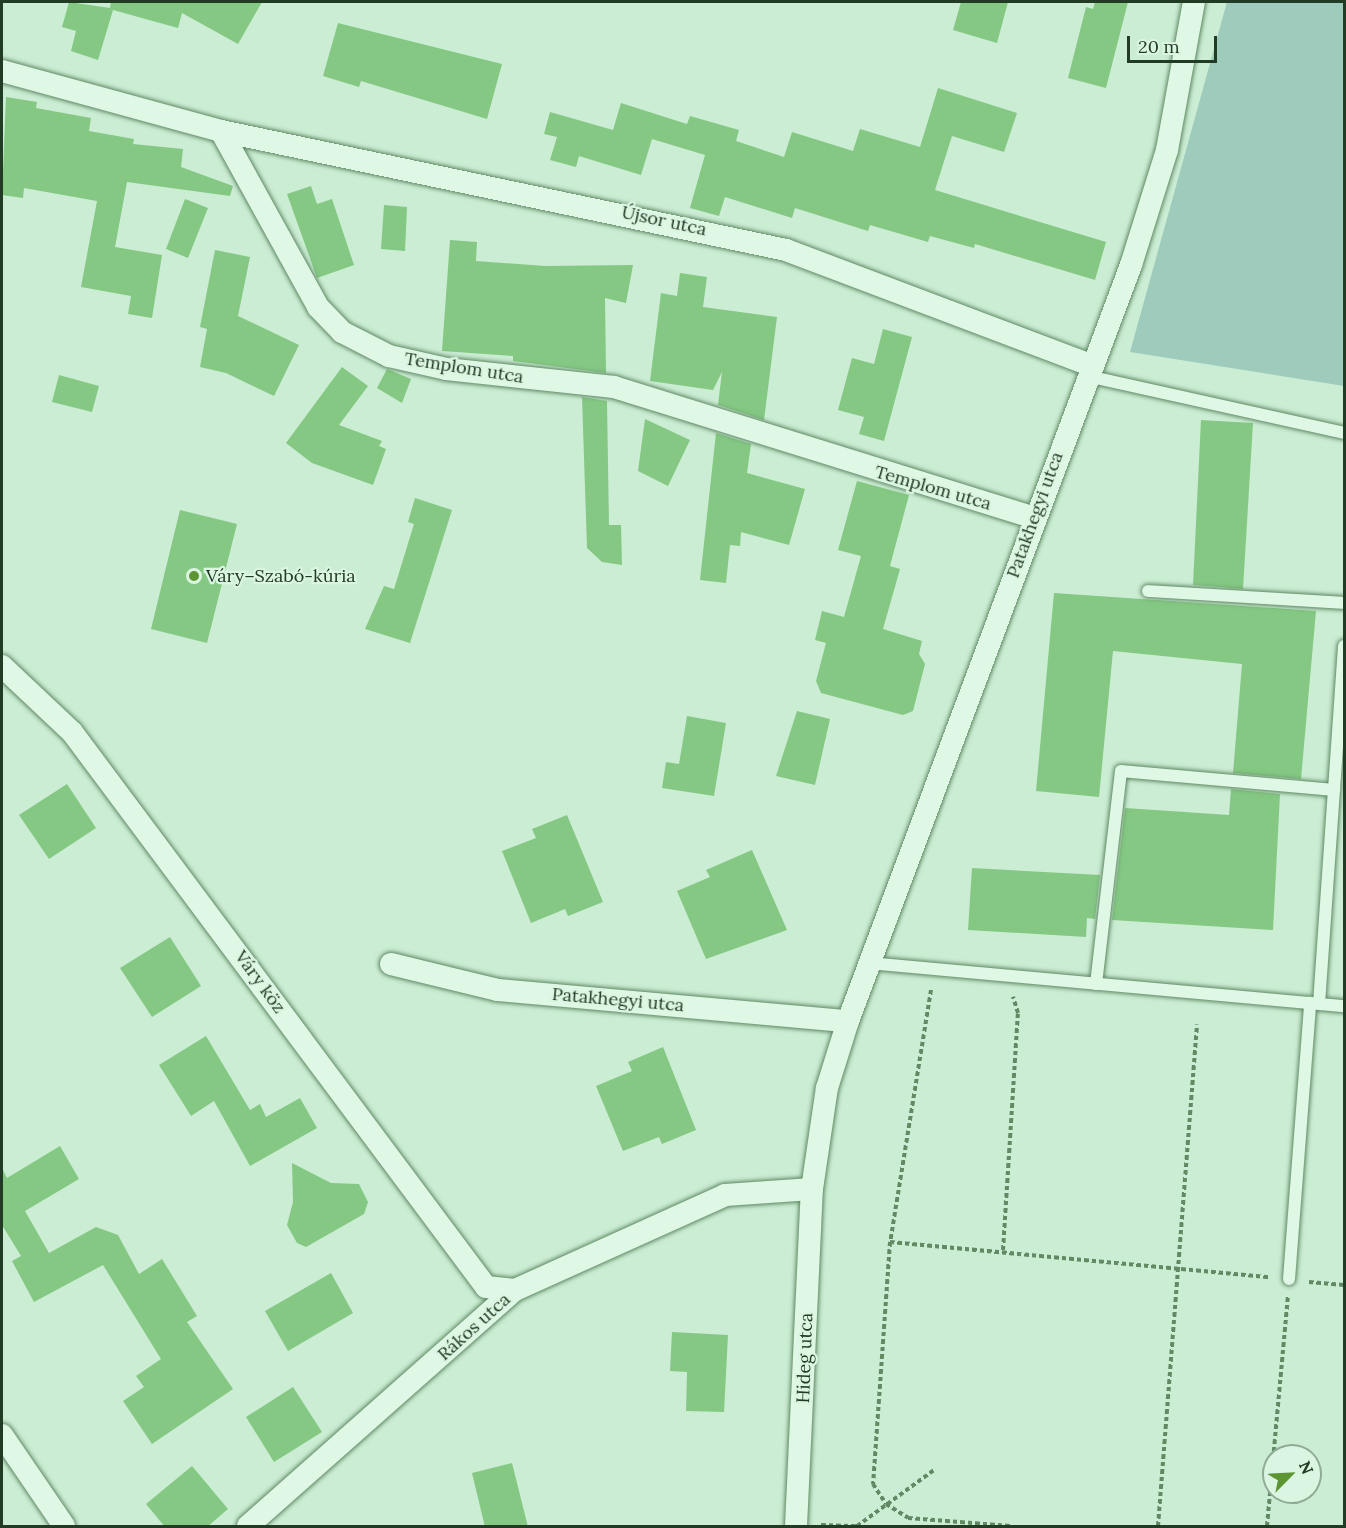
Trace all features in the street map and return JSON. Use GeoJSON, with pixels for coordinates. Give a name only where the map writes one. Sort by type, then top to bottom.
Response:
{"type":"FeatureCollection","features":[{"type":"Feature","properties":{"kind":"street","name":"Patakhegyi utca"},"geometry":{"type":"LineString","coordinates":[[812,1189],[827,1088],[848,1021],[1089,370],[1131,265],[1167,150],[1194,2]]}},
{"type":"Feature","properties":{"kind":"street"},"geometry":{"type":"LineString","coordinates":[[2,71],[221,131]]}},
{"type":"Feature","properties":{"kind":"street","name":"Újsor utca"},"geometry":{"type":"LineString","coordinates":[[221,131],[786,250],[1089,370]]}},
{"type":"Feature","properties":{"kind":"street","name":"Templom utca"},"geometry":{"type":"LineString","coordinates":[[221,131],[318,307],[342,332],[389,356],[446,369],[614,387],[1034,518]]}},
{"type":"Feature","properties":{"kind":"street","name":"Váry köz"},"geometry":{"type":"LineString","coordinates":[[2,666],[72,732],[486,1287],[515,1290]]}},
{"type":"Feature","properties":{"kind":"street","name":"Patakhegyi utca"},"geometry":{"type":"LineString","coordinates":[[392,964],[498,990],[848,1021]]}},
{"type":"Feature","properties":{"kind":"street","name":"Rákos utca"},"geometry":{"type":"LineString","coordinates":[[249,1527],[515,1290],[725,1195],[812,1189]]}},
{"type":"Feature","properties":{"kind":"street","name":"Hideg utca"},"geometry":{"type":"LineString","coordinates":[[796,1525],[812,1189]]}},
{"type":"Feature","properties":{"kind":"street"},"geometry":{"type":"LineString","coordinates":[[2,1435],[64,1527]]}},
{"type":"Feature","properties":{"kind":"lane"},"geometry":{"type":"LineString","coordinates":[[1089,370],[1344,433]]}},
{"type":"Feature","properties":{"kind":"lane"},"geometry":{"type":"LineString","coordinates":[[1148,591],[1344,603]]}},
{"type":"Feature","properties":{"kind":"lane"},"geometry":{"type":"LineString","coordinates":[[1289,1279],[1334,790],[1344,646]]}},
{"type":"Feature","properties":{"kind":"lane"},"geometry":{"type":"LineString","coordinates":[[1096,984],[1121,771],[1334,790]]}},
{"type":"Feature","properties":{"kind":"lane"},"geometry":{"type":"LineString","coordinates":[[869,963],[1344,1006]]}},
{"type":"Feature","properties":{"kind":"path"},"geometry":{"type":"LineString","coordinates":[[934,969],[890,1242],[873,1484],[886,1504],[908,1518],[1011,1527]]}},
{"type":"Feature","properties":{"kind":"path"},"geometry":{"type":"LineString","coordinates":[[1003,1250],[1018,1013],[1005,975]]}},
{"type":"Feature","properties":{"kind":"path"},"geometry":{"type":"LineString","coordinates":[[1158,1527],[1197,1025]]}},
{"type":"Feature","properties":{"kind":"path"},"geometry":{"type":"LineString","coordinates":[[890,1242],[1003,1250],[1344,1285]]}},
{"type":"Feature","properties":{"kind":"path"},"geometry":{"type":"LineString","coordinates":[[1267,1527],[1289,1279]]}},
{"type":"Feature","properties":{"kind":"path"},"geometry":{"type":"LineString","coordinates":[[796,1525],[859,1526],[934,1470]]}},
{"type":"Feature","properties":{"kind":"shaded area"},"geometry":{"type":"Polygon","coordinates":[[[1227,2],[1344,2],[1344,386],[1130,352],[1227,2]]]}},
{"type":"Feature","properties":{"kind":"building"},"geometry":{"type":"Polygon","coordinates":[[[69,2],[110,8],[111,2],[262,2],[238,44],[182,13],[178,28],[113,10],[98,60],[71,51],[76,31],[62,27],[69,2]]]}},
{"type":"Feature","properties":{"kind":"building"},"geometry":{"type":"Polygon","coordinates":[[[961,2],[1008,2],[997,43],[953,30],[961,2]]]}},
{"type":"Feature","properties":{"kind":"building"},"geometry":{"type":"Polygon","coordinates":[[[1095,2],[1128,2],[1106,88],[1068,78],[1086,7],[1093,9],[1095,2]]]}},
{"type":"Feature","properties":{"kind":"building"},"geometry":{"type":"Polygon","coordinates":[[[338,23],[502,64],[487,119],[361,81],[359,87],[323,76],[338,23]]]}},
{"type":"Feature","properties":{"kind":"building"},"geometry":{"type":"Polygon","coordinates":[[[938,88],[1017,113],[1004,152],[952,136],[935,190],[1106,242],[1095,280],[975,244],[974,248],[930,236],[928,242],[870,225],[868,231],[795,208],[792,218],[725,197],[719,216],[690,208],[705,155],[652,139],[641,175],[579,156],[576,167],[550,160],[557,137],[544,134],[550,112],[613,130],[621,103],[687,124],[690,116],[739,130],[736,141],[784,157],[792,132],[853,151],[860,129],[920,147],[938,88]]]}},
{"type":"Feature","properties":{"kind":"building"},"geometry":{"type":"Polygon","coordinates":[[[6,97],[37,102],[36,108],[91,118],[89,131],[134,139],[133,144],[183,149],[181,167],[233,186],[230,196],[127,182],[115,247],[162,255],[152,318],[128,314],[131,296],[81,287],[97,201],[24,188],[23,198],[2,195],[6,97]]]}},
{"type":"Feature","properties":{"kind":"building"},"geometry":{"type":"Polygon","coordinates":[[[311,186],[317,204],[332,199],[354,265],[317,278],[287,194],[311,186]]]}},
{"type":"Feature","properties":{"kind":"building"},"geometry":{"type":"Polygon","coordinates":[[[185,199],[208,208],[188,258],[166,249],[185,199]]]}},
{"type":"Feature","properties":{"kind":"building"},"geometry":{"type":"Polygon","coordinates":[[[384,205],[407,207],[405,251],[381,249],[384,205]]]}},
{"type":"Feature","properties":{"kind":"building"},"geometry":{"type":"Polygon","coordinates":[[[450,240],[477,242],[476,261],[545,266],[633,265],[626,303],[605,298],[606,373],[513,361],[513,356],[442,351],[450,240]]]}},
{"type":"Feature","properties":{"kind":"building"},"geometry":{"type":"Polygon","coordinates":[[[215,250],[250,257],[238,316],[299,345],[274,396],[226,373],[200,367],[207,329],[200,327],[215,250]]]}},
{"type":"Feature","properties":{"kind":"building"},"geometry":{"type":"Polygon","coordinates":[[[680,273],[707,277],[703,307],[777,317],[764,420],[718,405],[722,372],[713,390],[650,381],[661,293],[677,296],[680,273]]]}},
{"type":"Feature","properties":{"kind":"building"},"geometry":{"type":"Polygon","coordinates":[[[883,329],[912,337],[884,441],[859,434],[864,417],[838,410],[852,358],[874,364],[883,329]]]}},
{"type":"Feature","properties":{"kind":"building"},"geometry":{"type":"Polygon","coordinates":[[[342,367],[368,386],[339,425],[382,441],[379,446],[386,449],[373,485],[312,463],[286,443],[342,367]]]}},
{"type":"Feature","properties":{"kind":"building"},"geometry":{"type":"Polygon","coordinates":[[[387,369],[411,379],[402,403],[377,388],[387,369]]]}},
{"type":"Feature","properties":{"kind":"building"},"geometry":{"type":"Polygon","coordinates":[[[59,375],[99,386],[92,412],[52,402],[59,375]]]}},
{"type":"Feature","properties":{"kind":"building"},"geometry":{"type":"Polygon","coordinates":[[[582,397],[607,401],[609,525],[621,525],[622,565],[602,562],[587,548],[582,397]]]}},
{"type":"Feature","properties":{"kind":"building"},"geometry":{"type":"Polygon","coordinates":[[[645,419],[690,440],[668,486],[638,471],[645,419]]]}},
{"type":"Feature","properties":{"kind":"building"},"geometry":{"type":"Polygon","coordinates":[[[1201,420],[1253,423],[1243,589],[1193,585],[1201,420]]]}},
{"type":"Feature","properties":{"kind":"building"},"geometry":{"type":"Polygon","coordinates":[[[716,433],[751,444],[747,473],[805,489],[789,545],[741,532],[740,546],[730,545],[726,583],[700,580],[716,433]]]}},
{"type":"Feature","properties":{"kind":"building"},"geometry":{"type":"Polygon","coordinates":[[[857,481],[909,495],[890,566],[900,569],[883,629],[922,641],[919,654],[925,664],[913,711],[903,715],[821,693],[816,681],[826,643],[815,640],[822,611],[844,617],[861,556],[838,550],[857,481]]]}},
{"type":"Feature","properties":{"kind":"building"},"geometry":{"type":"Polygon","coordinates":[[[415,498],[452,510],[410,643],[365,629],[384,586],[394,589],[414,524],[408,522],[415,498]]]}},
{"type":"Feature","properties":{"kind":"building","name":"Váry–Szabó-kúria"},"geometry":{"type":"Polygon","coordinates":[[[180,510],[237,524],[207,643],[151,629],[180,510]]]}},
{"type":"Feature","properties":{"kind":"building"},"geometry":{"type":"Polygon","coordinates":[[[1054,593],[1316,611],[1301,779],[1233,773],[1242,664],[1113,651],[1099,797],[1036,791],[1054,593]]]}},
{"type":"Feature","properties":{"kind":"building"},"geometry":{"type":"Polygon","coordinates":[[[797,711],[830,719],[815,785],[776,776],[797,711]]]}},
{"type":"Feature","properties":{"kind":"building"},"geometry":{"type":"Polygon","coordinates":[[[687,716],[726,723],[714,796],[662,788],[666,762],[679,764],[687,716]]]}},
{"type":"Feature","properties":{"kind":"building"},"geometry":{"type":"Polygon","coordinates":[[[67,784],[96,828],[49,859],[19,815],[67,784]]]}},
{"type":"Feature","properties":{"kind":"building"},"geometry":{"type":"Polygon","coordinates":[[[1231,789],[1280,794],[1273,930],[1112,920],[1125,808],[1229,815],[1231,789]]]}},
{"type":"Feature","properties":{"kind":"building"},"geometry":{"type":"Polygon","coordinates":[[[567,815],[603,902],[568,916],[565,909],[531,923],[502,851],[536,838],[532,829],[567,815]]]}},
{"type":"Feature","properties":{"kind":"building"},"geometry":{"type":"Polygon","coordinates":[[[752,850],[787,930],[706,959],[677,891],[710,877],[706,870],[752,850]]]}},
{"type":"Feature","properties":{"kind":"building"},"geometry":{"type":"Polygon","coordinates":[[[972,868],[1100,875],[1095,919],[1087,918],[1086,937],[968,930],[972,868]]]}},
{"type":"Feature","properties":{"kind":"building"},"geometry":{"type":"Polygon","coordinates":[[[170,937],[201,986],[152,1017],[120,968],[170,937]]]}},
{"type":"Feature","properties":{"kind":"building"},"geometry":{"type":"Polygon","coordinates":[[[206,1036],[250,1110],[260,1104],[266,1117],[300,1098],[317,1128],[250,1166],[214,1101],[191,1116],[159,1065],[206,1036]]]}},
{"type":"Feature","properties":{"kind":"building"},"geometry":{"type":"Polygon","coordinates":[[[663,1047],[696,1130],[662,1144],[659,1137],[623,1151],[596,1086],[632,1071],[628,1062],[663,1047]]]}},
{"type":"Feature","properties":{"kind":"building"},"geometry":{"type":"Polygon","coordinates":[[[60,1146],[79,1179],[25,1211],[49,1253],[96,1227],[118,1235],[139,1274],[162,1259],[197,1316],[187,1322],[233,1389],[152,1444],[123,1401],[144,1387],[136,1376],[161,1359],[103,1265],[34,1302],[12,1261],[21,1256],[2,1225],[2,1168],[7,1178],[60,1146]]]}},
{"type":"Feature","properties":{"kind":"building"},"geometry":{"type":"Polygon","coordinates":[[[292,1163],[331,1183],[359,1184],[368,1202],[364,1214],[306,1247],[297,1243],[287,1225],[293,1202],[292,1163]]]}},
{"type":"Feature","properties":{"kind":"building"},"geometry":{"type":"Polygon","coordinates":[[[331,1273],[353,1313],[288,1351],[265,1311],[331,1273]]]}},
{"type":"Feature","properties":{"kind":"building"},"geometry":{"type":"Polygon","coordinates":[[[672,1332],[728,1335],[724,1412],[686,1411],[687,1372],[670,1371],[672,1332]]]}},
{"type":"Feature","properties":{"kind":"building"},"geometry":{"type":"Polygon","coordinates":[[[293,1387],[322,1432],[274,1462],[246,1417],[293,1387]]]}},
{"type":"Feature","properties":{"kind":"building"},"geometry":{"type":"Polygon","coordinates":[[[512,1463],[528,1527],[485,1527],[472,1473],[512,1463]]]}},
{"type":"Feature","properties":{"kind":"building"},"geometry":{"type":"Polygon","coordinates":[[[192,1466],[228,1509],[207,1527],[165,1527],[146,1504],[192,1466]]]}},
{"type":"Feature","properties":{"kind":"place","name":"Váry–Szabó-kúria"},"geometry":{"type":"Point","coordinates":[194,576]}}]}
